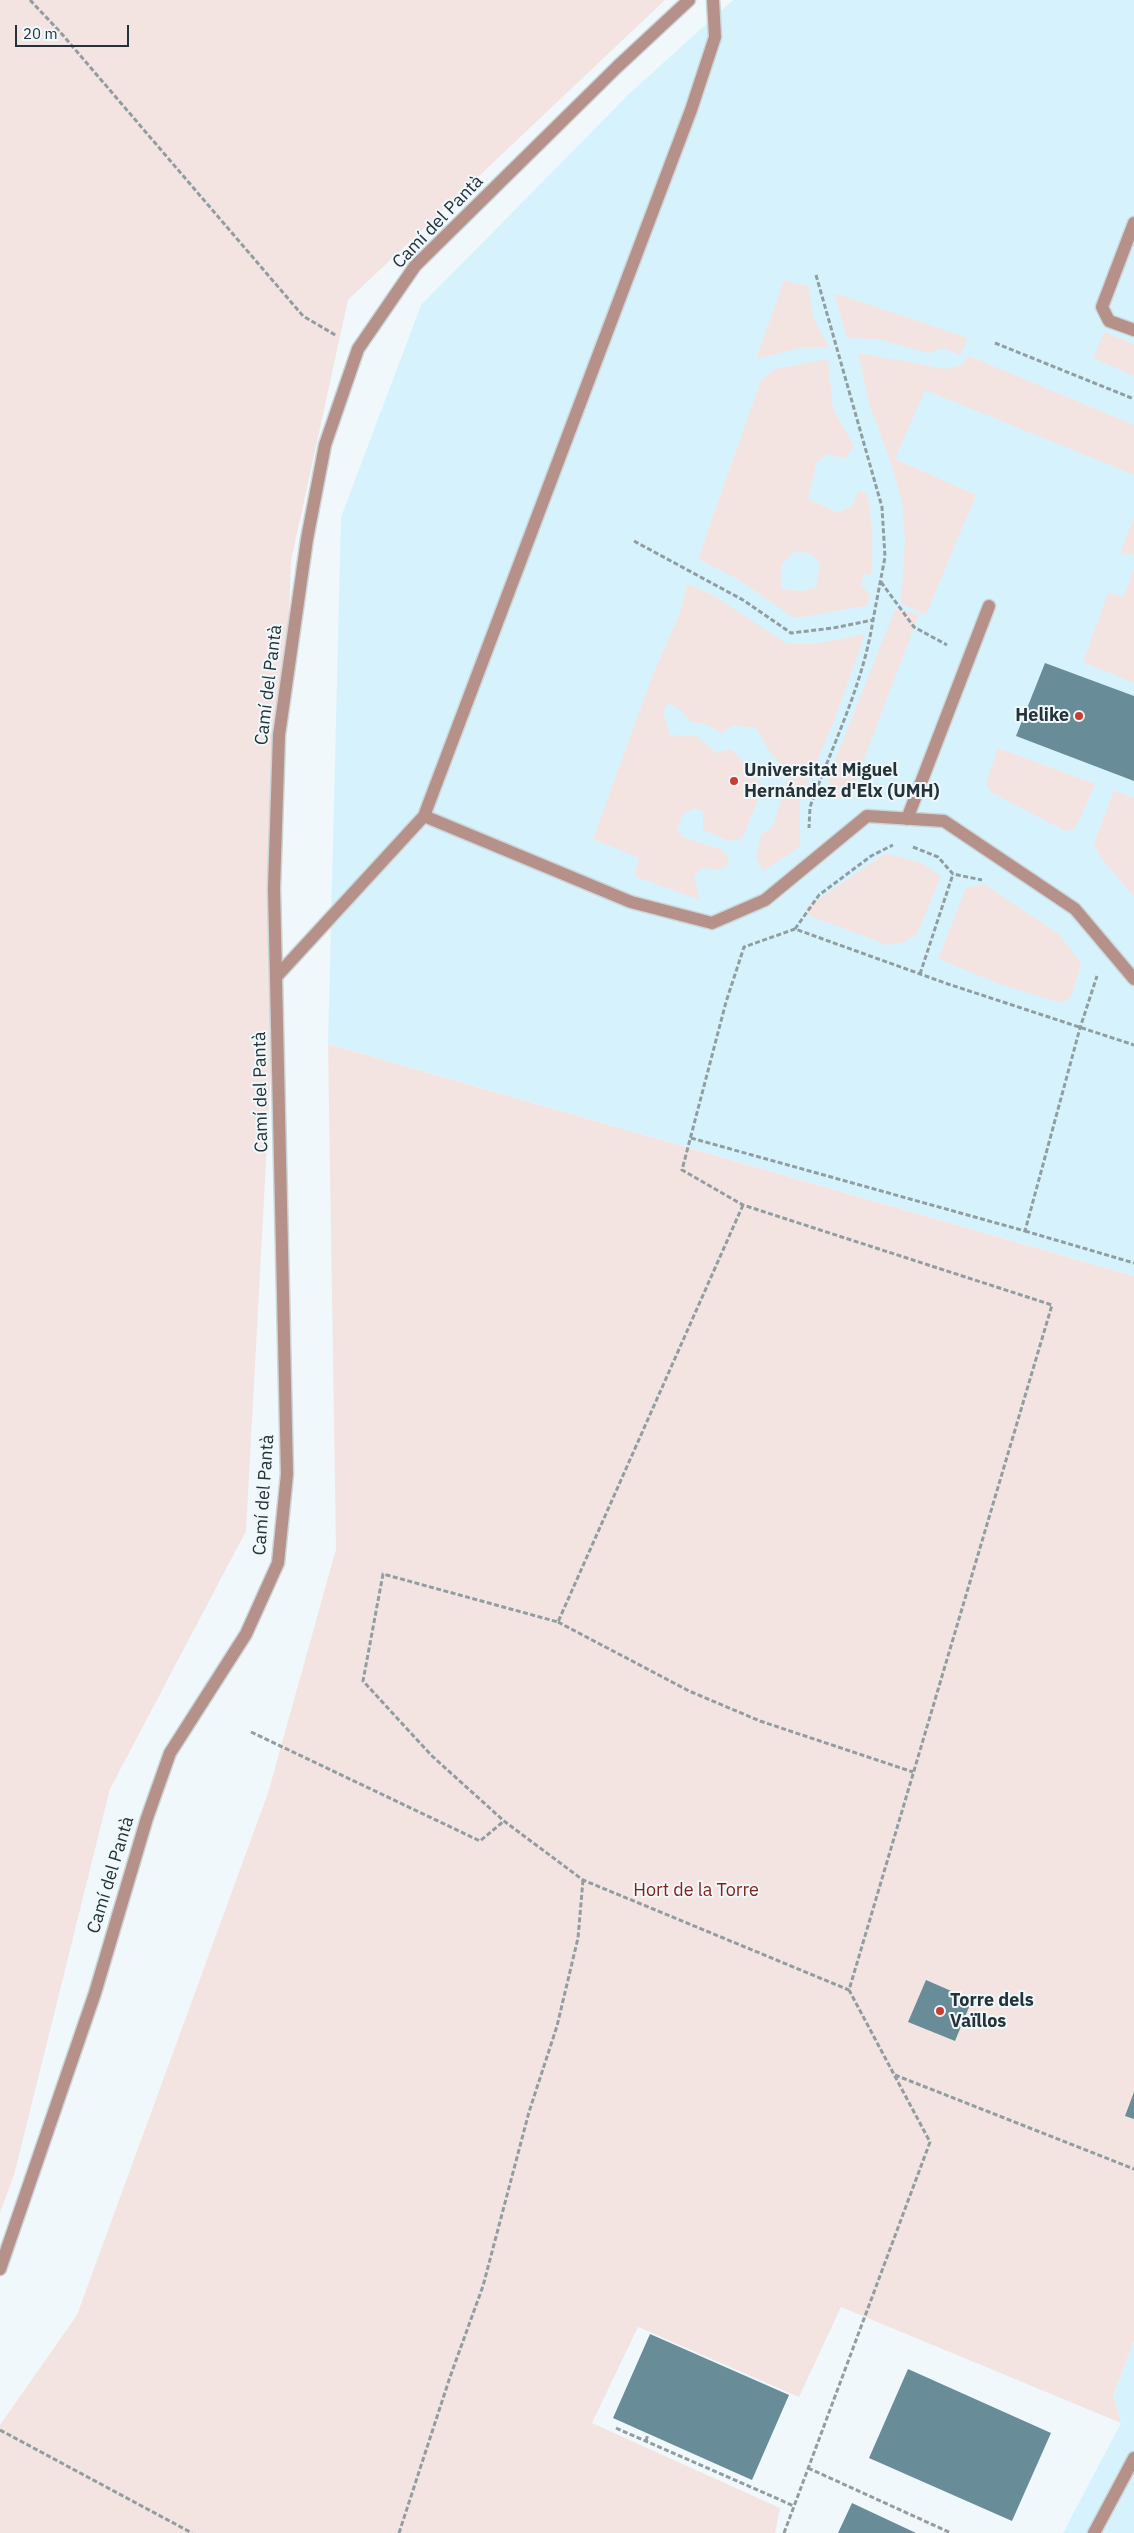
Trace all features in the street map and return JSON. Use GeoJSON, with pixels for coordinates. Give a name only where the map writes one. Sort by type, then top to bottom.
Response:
{"type":"FeatureCollection","features":[{"type":"Feature","properties":{"kind":"street","name":"Camí del Pantà"},"geometry":{"type":"LineString","coordinates":[[0,2269],[95,1993],[147,1818],[170,1753],[246,1634],[278,1563],[287,1474],[274,888],[279,735],[307,539],[325,445],[358,349],[415,266],[616,67],[689,0]]}},
{"type":"Feature","properties":{"kind":"street"},"geometry":{"type":"LineString","coordinates":[[276,977],[424,816],[691,110],[715,37],[713,0]]}},
{"type":"Feature","properties":{"kind":"street"},"geometry":{"type":"LineString","coordinates":[[1134,223],[1102,307],[1109,320],[1134,330]]}},
{"type":"Feature","properties":{"kind":"street"},"geometry":{"type":"LineString","coordinates":[[907,819],[988,606]]}},
{"type":"Feature","properties":{"kind":"street"},"geometry":{"type":"LineString","coordinates":[[424,816],[631,902],[712,923],[764,900],[867,816],[944,821],[1074,909],[1134,979]]}},
{"type":"Feature","properties":{"kind":"street"},"geometry":{"type":"LineString","coordinates":[[1094,2533],[1134,2458]]}},
{"type":"Feature","properties":{"kind":"path"},"geometry":{"type":"LineString","coordinates":[[30,0],[68,40],[303,316],[358,349]]}},
{"type":"Feature","properties":{"kind":"path"},"geometry":{"type":"LineString","coordinates":[[809,834],[810,807],[858,680],[868,648],[885,556],[882,507],[816,275]]}},
{"type":"Feature","properties":{"kind":"path"},"geometry":{"type":"LineString","coordinates":[[995,343],[1134,400]]}},
{"type":"Feature","properties":{"kind":"path"},"geometry":{"type":"LineString","coordinates":[[634,541],[743,600],[791,633],[833,628],[873,620]]}},
{"type":"Feature","properties":{"kind":"path"},"geometry":{"type":"LineString","coordinates":[[880,581],[914,627],[969,658]]}},
{"type":"Feature","properties":{"kind":"path"},"geometry":{"type":"LineString","coordinates":[[849,1990],[1052,1305],[743,1205],[682,1170],[726,1002],[744,947],[795,929],[819,895],[871,856],[899,842]]}},
{"type":"Feature","properties":{"kind":"path"},"geometry":{"type":"LineString","coordinates":[[907,845],[938,857],[953,874],[990,881]]}},
{"type":"Feature","properties":{"kind":"path"},"geometry":{"type":"LineString","coordinates":[[920,974],[953,874]]}},
{"type":"Feature","properties":{"kind":"path"},"geometry":{"type":"LineString","coordinates":[[795,929],[920,974],[1134,1045]]}},
{"type":"Feature","properties":{"kind":"path"},"geometry":{"type":"LineString","coordinates":[[1092,969],[1104,982]]}},
{"type":"Feature","properties":{"kind":"path"},"geometry":{"type":"LineString","coordinates":[[1025,1231],[1080,1028],[1097,976]]}},
{"type":"Feature","properties":{"kind":"path"},"geometry":{"type":"LineString","coordinates":[[691,1138],[1134,1263]]}},
{"type":"Feature","properties":{"kind":"path"},"geometry":{"type":"LineString","coordinates":[[558,1622],[743,1205]]}},
{"type":"Feature","properties":{"kind":"path"},"geometry":{"type":"LineString","coordinates":[[784,2533],[930,2142],[849,1990],[583,1880],[504,1821],[432,1756],[363,1681],[383,1574],[558,1622],[689,1691],[760,1721],[914,1772]]}},
{"type":"Feature","properties":{"kind":"path"},"geometry":{"type":"LineString","coordinates":[[251,1732],[480,1841],[504,1821]]}},
{"type":"Feature","properties":{"kind":"path"},"geometry":{"type":"LineString","coordinates":[[399,2533],[450,2377],[484,2286],[529,2112],[557,2026],[578,1938],[583,1880]]}},
{"type":"Feature","properties":{"kind":"path"},"geometry":{"type":"LineString","coordinates":[[894,2074],[1134,2169]]}},
{"type":"Feature","properties":{"kind":"path"},"geometry":{"type":"LineString","coordinates":[[616,2428],[794,2506]]}},
{"type":"Feature","properties":{"kind":"path"},"geometry":{"type":"LineString","coordinates":[[0,2430],[192,2533]]}},
{"type":"Feature","properties":{"kind":"path"},"geometry":{"type":"LineString","coordinates":[[646,2441],[648,2434]]}},
{"type":"Feature","properties":{"kind":"path"},"geometry":{"type":"LineString","coordinates":[[808,2468],[951,2533]]}},
{"type":"Feature","properties":{"kind":"shaded area","name":"Universitat Miguel Hernández d'Elx (UMH)"},"geometry":{"type":"Polygon","coordinates":[[[733,0],[1134,0],[1134,1276],[328,1044],[341,517],[421,305],[631,92],[733,0]]]}},
{"type":"Feature","properties":{"kind":"shaded area"},"geometry":{"type":"Polygon","coordinates":[[[1134,2341],[1134,2533],[1063,2533],[1121,2423],[1113,2395],[1134,2341]]]}},
{"type":"Feature","properties":{"kind":"green space"},"geometry":{"type":"Polygon","coordinates":[[[0,0],[665,0],[348,300],[291,561],[276,977],[246,1531],[110,1789],[14,2175],[0,2213],[0,0]]]}},
{"type":"Feature","properties":{"kind":"green space"},"geometry":{"type":"Polygon","coordinates":[[[784,280],[808,286],[813,317],[829,347],[803,347],[756,359],[784,280]]]}},
{"type":"Feature","properties":{"kind":"green space"},"geometry":{"type":"Polygon","coordinates":[[[834,293],[968,338],[960,355],[943,348],[928,353],[878,339],[847,338],[834,293]]]}},
{"type":"Feature","properties":{"kind":"green space"},"geometry":{"type":"Polygon","coordinates":[[[1104,332],[1134,344],[1134,376],[1093,358],[1104,332]]]}},
{"type":"Feature","properties":{"kind":"green space"},"geometry":{"type":"Polygon","coordinates":[[[858,353],[948,369],[961,365],[969,356],[1134,425],[1134,475],[925,390],[895,459],[976,495],[926,614],[901,604],[905,539],[902,502],[891,463],[869,403],[858,353]]]}},
{"type":"Feature","properties":{"kind":"green space"},"geometry":{"type":"Polygon","coordinates":[[[828,359],[833,409],[854,446],[845,459],[829,454],[817,461],[808,499],[838,513],[853,505],[858,491],[867,493],[872,534],[872,565],[871,575],[864,574],[861,585],[869,594],[868,606],[794,618],[739,580],[698,559],[761,380],[775,369],[828,359]],[[794,552],[781,565],[781,589],[801,591],[816,587],[820,563],[810,553],[794,552]]]}},
{"type":"Feature","properties":{"kind":"green space"},"geometry":{"type":"Polygon","coordinates":[[[1134,518],[1134,555],[1120,552],[1134,518]]]}},
{"type":"Feature","properties":{"kind":"green space"},"geometry":{"type":"Polygon","coordinates":[[[1134,569],[1134,683],[1083,662],[1108,593],[1123,597],[1134,569]]]}},
{"type":"Feature","properties":{"kind":"green space"},"geometry":{"type":"Polygon","coordinates":[[[687,584],[713,595],[787,644],[814,644],[865,634],[832,726],[800,801],[800,847],[763,871],[756,857],[761,834],[772,828],[789,775],[768,749],[756,728],[733,725],[722,733],[705,724],[690,722],[681,710],[668,703],[663,712],[670,735],[697,736],[716,753],[731,749],[752,770],[763,788],[742,839],[729,841],[703,830],[703,812],[695,808],[683,814],[677,828],[682,837],[720,849],[729,858],[727,866],[716,870],[702,867],[694,876],[700,900],[634,876],[639,858],[593,839],[653,674],[680,613],[687,584]]]}},
{"type":"Feature","properties":{"kind":"green space"},"geometry":{"type":"Polygon","coordinates":[[[895,609],[919,614],[852,791],[836,801],[828,778],[895,609]]]}},
{"type":"Feature","properties":{"kind":"green space"},"geometry":{"type":"Polygon","coordinates":[[[998,748],[1095,784],[1075,829],[1065,831],[991,792],[986,783],[998,748]]]}},
{"type":"Feature","properties":{"kind":"green space"},"geometry":{"type":"Polygon","coordinates":[[[1114,790],[1134,798],[1134,897],[1102,859],[1094,844],[1114,790]]]}},
{"type":"Feature","properties":{"kind":"green space"},"geometry":{"type":"Polygon","coordinates":[[[886,853],[921,863],[941,876],[917,934],[902,943],[888,945],[810,916],[805,908],[886,853]]]}},
{"type":"Feature","properties":{"kind":"green space"},"geometry":{"type":"Polygon","coordinates":[[[984,884],[1060,935],[1081,964],[1071,997],[1062,1003],[1002,985],[938,959],[966,888],[984,884]]]}},
{"type":"Feature","properties":{"kind":"green space","name":"Hort de la Torre"},"geometry":{"type":"Polygon","coordinates":[[[328,1044],[1134,1276],[1134,2341],[1113,2395],[1121,2423],[841,2307],[799,2397],[638,2327],[592,2423],[780,2508],[775,2533],[0,2533],[0,2425],[77,2315],[268,1793],[336,1549],[328,1044]]]}},
{"type":"Feature","properties":{"kind":"building","name":"Helike"},"geometry":{"type":"Polygon","coordinates":[[[1045,663],[1134,696],[1134,781],[1016,736],[1045,663]]]}},
{"type":"Feature","properties":{"kind":"building","name":"Torre dels Vaïllos"},"geometry":{"type":"Polygon","coordinates":[[[926,1980],[972,2000],[955,2041],[908,2022],[926,1980]]]}},
{"type":"Feature","properties":{"kind":"building"},"geometry":{"type":"Polygon","coordinates":[[[1134,2092],[1134,2119],[1125,2116],[1134,2092]]]}},
{"type":"Feature","properties":{"kind":"building"},"geometry":{"type":"Polygon","coordinates":[[[650,2334],[789,2395],[752,2480],[613,2418],[650,2334]]]}},
{"type":"Feature","properties":{"kind":"building"},"geometry":{"type":"Polygon","coordinates":[[[908,2369],[1051,2433],[1012,2521],[869,2458],[908,2369]]]}},
{"type":"Feature","properties":{"kind":"building"},"geometry":{"type":"Polygon","coordinates":[[[852,2503],[916,2533],[838,2533],[852,2503]]]}},
{"type":"Feature","properties":{"kind":"place","name":"Helike"},"geometry":{"type":"Point","coordinates":[1079,716]}},
{"type":"Feature","properties":{"kind":"place","name":"Universitat Miguel Hernández d'Elx (UMH)"},"geometry":{"type":"Point","coordinates":[734,781]}},
{"type":"Feature","properties":{"kind":"place","name":"Torre dels Vaïllos"},"geometry":{"type":"Point","coordinates":[940,2011]}}]}
